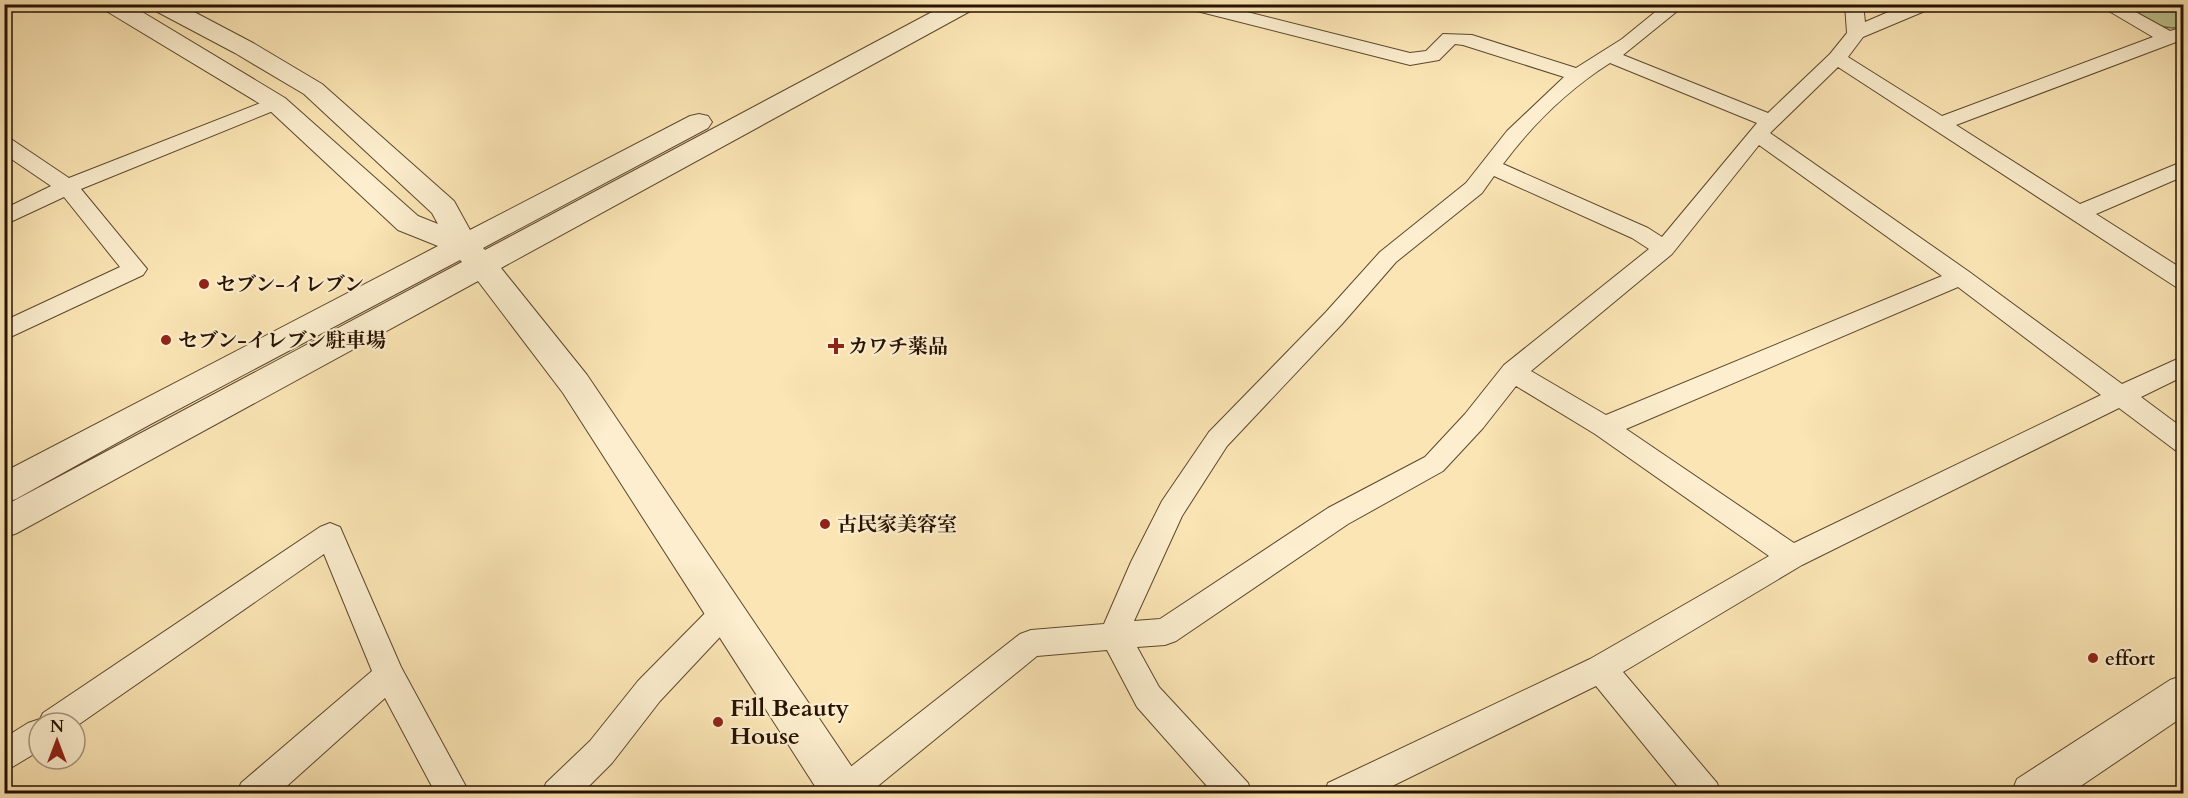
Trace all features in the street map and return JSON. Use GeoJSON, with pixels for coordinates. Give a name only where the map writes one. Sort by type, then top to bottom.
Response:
{"type":"FeatureCollection","features":[{"type":"Feature","properties":{"kind":"street"},"geometry":{"type":"LineString","coordinates":[[111,4],[210,61],[276,104],[408,223],[472,255]]}},
{"type":"Feature","properties":{"kind":"street"},"geometry":{"type":"LineString","coordinates":[[160,4],[244,48],[313,89],[444,208],[472,255],[574,384],[843,793],[1031,643],[1114,634],[1165,632],[1338,516],[1434,464],[1474,421],[1513,372],[1664,249],[1764,128],[1837,58],[1856,33],[1926,4]]}},
{"type":"Feature","properties":{"kind":"street"},"geometry":{"type":"LineString","coordinates":[[4,523],[472,255],[927,4]]}},
{"type":"Feature","properties":{"kind":"street"},"geometry":{"type":"LineString","coordinates":[[4,489],[137,416],[472,255],[966,4]]}},
{"type":"Feature","properties":{"kind":"street"},"geometry":{"type":"LineString","coordinates":[[1191,4],[1410,59],[1432,56],[1450,38],[1465,39],[1578,75]]}},
{"type":"Feature","properties":{"kind":"street"},"geometry":{"type":"LineString","coordinates":[[1114,634],[1172,509],[1218,440],[1334,318],[1388,257],[1474,189],[1514,135],[1578,75],[1629,43],[1677,4]]}},
{"type":"Feature","properties":{"kind":"street"},"geometry":{"type":"LineString","coordinates":[[1854,4],[1856,33]]}},
{"type":"Feature","properties":{"kind":"street"},"geometry":{"type":"LineString","coordinates":[[2106,4],[2176,35]]}},
{"type":"Feature","properties":{"kind":"street"},"geometry":{"type":"LineString","coordinates":[[1940,124],[2176,35]]}},
{"type":"Feature","properties":{"kind":"street"},"geometry":{"type":"LineString","coordinates":[[1608,56],[1764,128],[2184,443]]}},
{"type":"Feature","properties":{"kind":"street"},"geometry":{"type":"LineString","coordinates":[[1837,58],[2184,280]]}},
{"type":"Feature","properties":{"kind":"street"},"geometry":{"type":"LineString","coordinates":[[4,218],[67,187],[276,104]]}},
{"type":"Feature","properties":{"kind":"street"},"geometry":{"type":"LineString","coordinates":[[4,144],[67,187],[135,269],[4,331]]}},
{"type":"Feature","properties":{"kind":"street"},"geometry":{"type":"LineString","coordinates":[[1492,167],[1640,233],[1664,249]]}},
{"type":"Feature","properties":{"kind":"street"},"geometry":{"type":"LineString","coordinates":[[2079,213],[2184,168]]}},
{"type":"Feature","properties":{"kind":"street"},"geometry":{"type":"LineString","coordinates":[[1605,427],[1960,277]]}},
{"type":"Feature","properties":{"kind":"street"},"geometry":{"type":"LineString","coordinates":[[1340,794],[1601,669],[1792,557],[2184,365]]}},
{"type":"Feature","properties":{"kind":"street"},"geometry":{"type":"LineString","coordinates":[[1513,372],[1605,427],[1792,557]]}},
{"type":"Feature","properties":{"kind":"street"},"geometry":{"type":"LineString","coordinates":[[72,711],[330,535],[389,675],[454,794]]}},
{"type":"Feature","properties":{"kind":"street"},"geometry":{"type":"LineString","coordinates":[[558,794],[602,752],[649,691],[725,612]]}},
{"type":"Feature","properties":{"kind":"street"},"geometry":{"type":"LineString","coordinates":[[1114,634],[1148,697],[1236,794]]}},
{"type":"Feature","properties":{"kind":"street"},"geometry":{"type":"LineString","coordinates":[[1601,669],[1705,794]]}},
{"type":"Feature","properties":{"kind":"street"},"geometry":{"type":"LineString","coordinates":[[253,794],[389,675]]}},
{"type":"Feature","properties":{"kind":"street"},"geometry":{"type":"LineString","coordinates":[[2032,794],[2184,693]]}},
{"type":"Feature","properties":{"kind":"street"},"geometry":{"type":"LineString","coordinates":[[4,758],[27,742]]}},
{"type":"Feature","properties":{"kind":"green space"},"geometry":{"type":"Polygon","coordinates":[[[2120,5],[2183,5],[2183,26],[2167,28],[2159,26],[2120,5]]]}},
{"type":"Feature","properties":{"kind":"place","name":"セブン-イレブン"},"geometry":{"type":"Point","coordinates":[204,284]}},
{"type":"Feature","properties":{"kind":"place","name":"セブン-イレブン駐車場"},"geometry":{"type":"Point","coordinates":[166,340]}},
{"type":"Feature","properties":{"kind":"place","name":"カワチ薬品"},"geometry":{"type":"Point","coordinates":[836,346]}},
{"type":"Feature","properties":{"kind":"place","name":"古民家美容室"},"geometry":{"type":"Point","coordinates":[825,524]}},
{"type":"Feature","properties":{"kind":"place","name":"effort"},"geometry":{"type":"Point","coordinates":[2093,658]}},
{"type":"Feature","properties":{"kind":"place","name":"Fill Beauty House"},"geometry":{"type":"Point","coordinates":[718,722]}}]}
